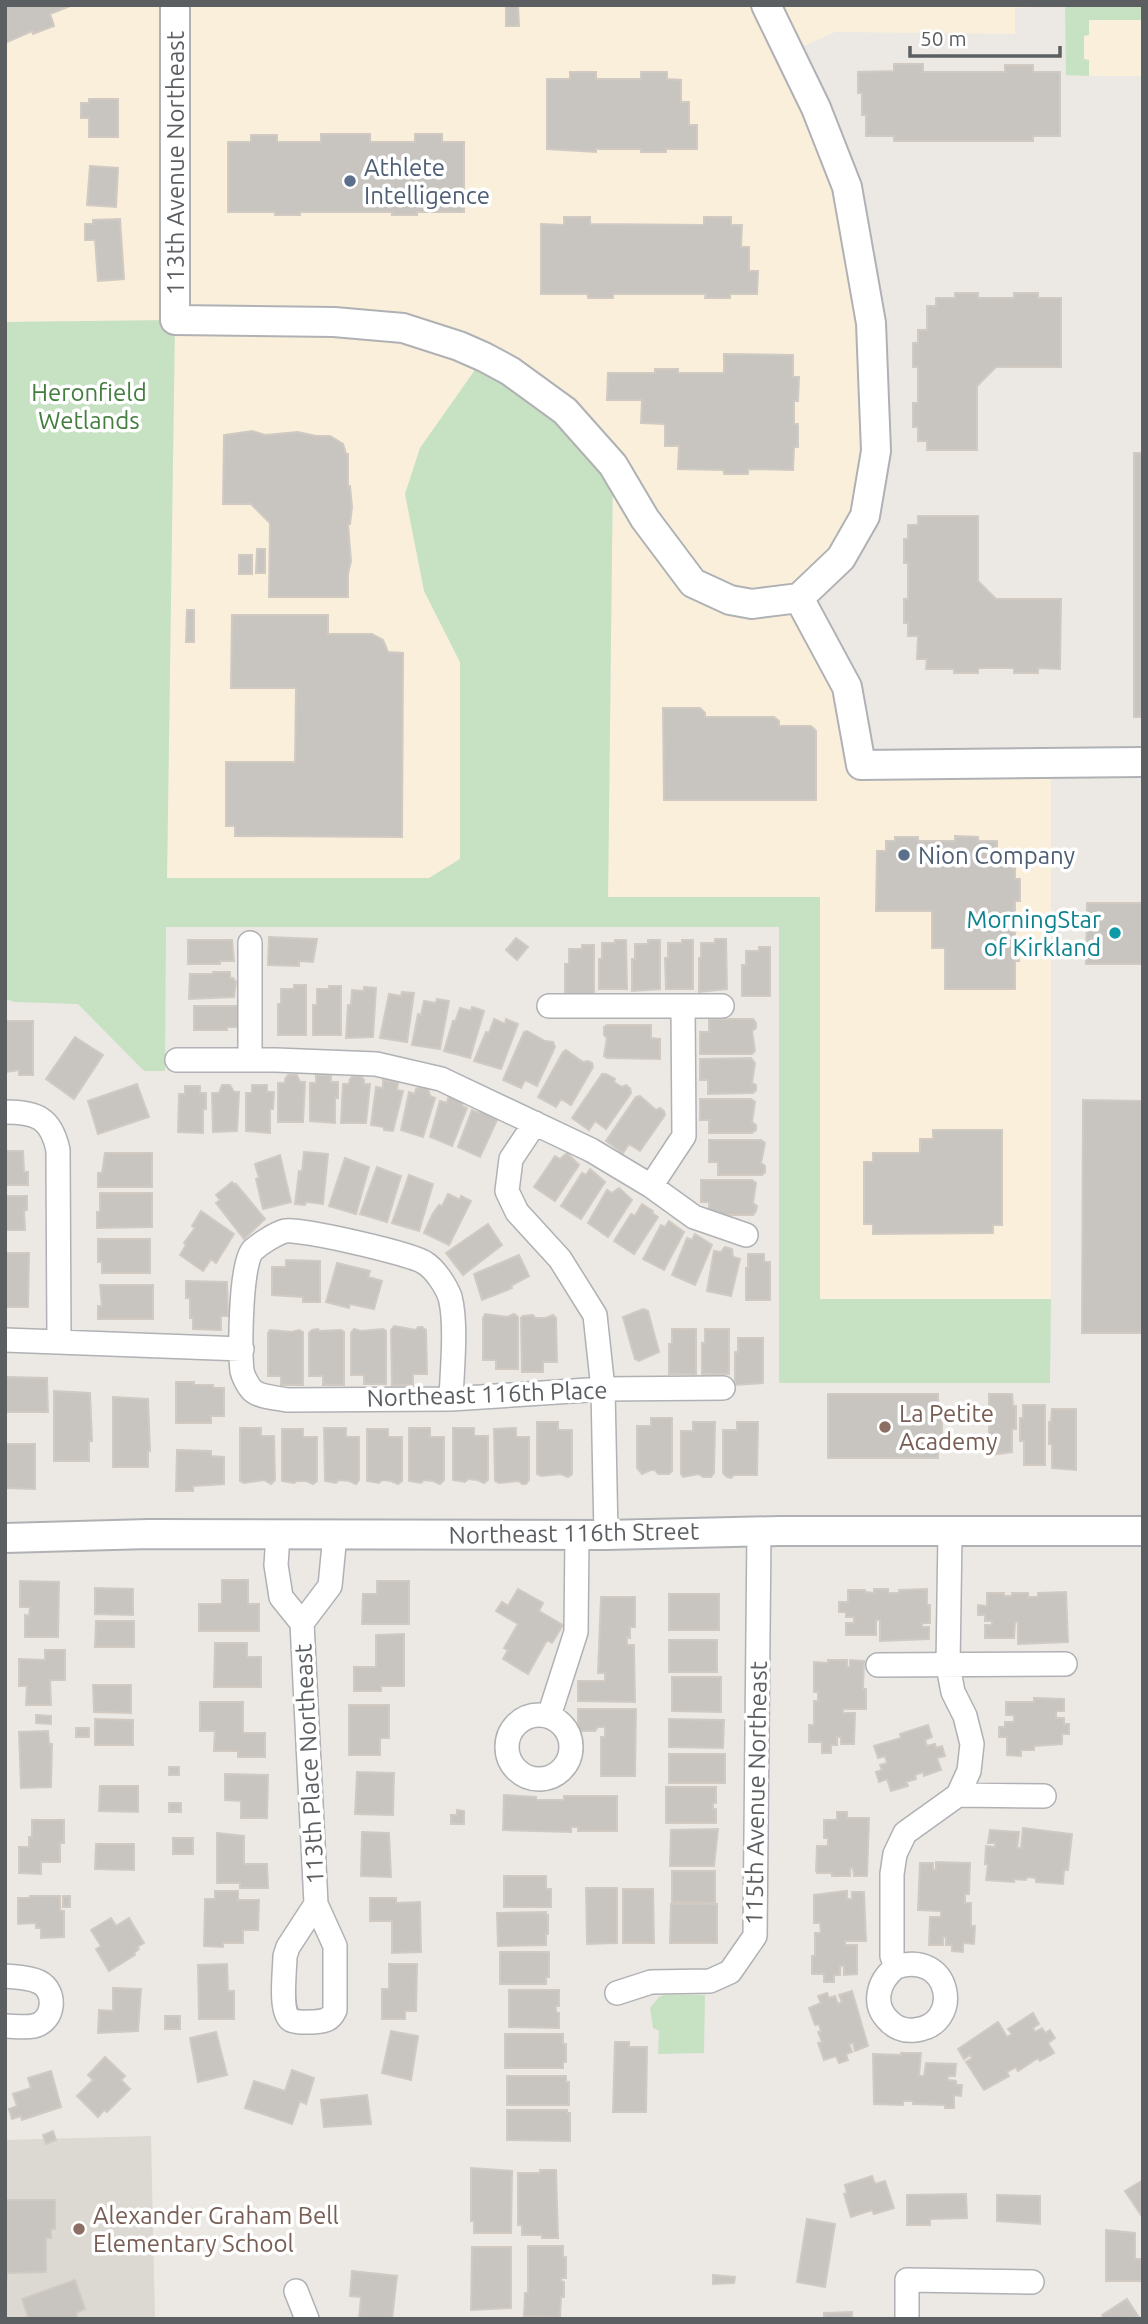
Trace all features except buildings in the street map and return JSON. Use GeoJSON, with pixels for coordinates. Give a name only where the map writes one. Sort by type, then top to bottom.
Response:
{"type":"FeatureCollection","features":[{"type":"Feature","properties":{"kind":"street","name":"113th Avenue Northeast"},"geometry":{"type":"LineString","coordinates":[[175,5],[175,320],[334,322],[402,328],[484,357],[510,371],[565,411],[613,465],[645,519],[693,583],[730,600],[752,604],[799,598]]}},
{"type":"Feature","properties":{"kind":"street"},"geometry":{"type":"LineString","coordinates":[[766,5],[816,108],[846,187],[871,323],[876,451],[865,516],[841,558],[799,598],[847,687],[862,765],[1143,762]]}},
{"type":"Feature","properties":{"kind":"street"},"geometry":{"type":"LineString","coordinates":[[250,943],[250,1060]]}},
{"type":"Feature","properties":{"kind":"street"},"geometry":{"type":"LineString","coordinates":[[549,1006],[722,1006]]}},
{"type":"Feature","properties":{"kind":"street"},"geometry":{"type":"LineString","coordinates":[[651,1186],[684,1136],[683,1006]]}},
{"type":"Feature","properties":{"kind":"street"},"geometry":{"type":"LineString","coordinates":[[177,1060],[376,1065],[441,1079],[591,1150],[651,1186],[694,1217],[746,1235]]}},
{"type":"Feature","properties":{"kind":"street"},"geometry":{"type":"LineString","coordinates":[[5,1112],[25,1112],[48,1124],[54,1132],[58,1150],[59,1342]]}},
{"type":"Feature","properties":{"kind":"street"},"geometry":{"type":"LineString","coordinates":[[535,1123],[511,1159],[507,1191],[517,1212],[560,1259],[595,1315],[603,1389],[606,1535]]}},
{"type":"Feature","properties":{"kind":"street"},"geometry":{"type":"LineString","coordinates":[[5,1340],[242,1349],[243,1277],[250,1252],[286,1231],[345,1240],[404,1254],[425,1262],[442,1282],[450,1297],[453,1321],[451,1399]]}},
{"type":"Feature","properties":{"kind":"street","name":"Northeast 116th Place"},"geometry":{"type":"LineString","coordinates":[[242,1349],[242,1374],[252,1391],[287,1400],[451,1399],[603,1389],[723,1388]]}},
{"type":"Feature","properties":{"kind":"street","name":"Northeast 116th Street"},"geometry":{"type":"LineString","coordinates":[[5,1538],[149,1534],[606,1535],[759,1531],[1143,1531]]}},
{"type":"Feature","properties":{"kind":"street","name":"115th Avenue Northeast"},"geometry":{"type":"LineString","coordinates":[[617,1993],[651,1982],[710,1981],[730,1972],[755,1936],[759,1531]]}},
{"type":"Feature","properties":{"kind":"street"},"geometry":{"type":"LineString","coordinates":[[896,1967],[892,1956],[892,1874],[895,1854],[905,1833],[957,1796],[969,1771],[972,1744],[965,1716],[953,1692],[948,1666],[950,1532]]}},
{"type":"Feature","properties":{"kind":"street","name":"113th Place Northeast"},"geometry":{"type":"LineString","coordinates":[[278,1535],[276,1565],[281,1597],[302,1623],[316,1904],[335,1946],[335,2010],[332,2017],[324,2021],[297,2022],[289,2018],[284,2008],[285,1956],[316,1904]]}},
{"type":"Feature","properties":{"kind":"street","name":"113th Place Northeast"},"geometry":{"type":"LineString","coordinates":[[302,1623],[330,1586],[335,1535]]}},
{"type":"Feature","properties":{"kind":"street"},"geometry":{"type":"LineString","coordinates":[[549,1716],[576,1632],[577,1535]]}},
{"type":"Feature","properties":{"kind":"street"},"geometry":{"type":"LineString","coordinates":[[878,1665],[1065,1664]]}},
{"type":"Feature","properties":{"kind":"street"},"geometry":{"type":"LineString","coordinates":[[957,1796],[1044,1796]]}},
{"type":"Feature","properties":{"kind":"street"},"geometry":{"type":"LineString","coordinates":[[5,1976],[38,1981],[48,1990],[52,2004],[46,2018],[40,2023],[33,2026],[5,2026]]}},
{"type":"Feature","properties":{"kind":"street"},"geometry":{"type":"LineString","coordinates":[[906,2319],[907,2280],[1032,2282]]}},
{"type":"Feature","properties":{"kind":"street"},"geometry":{"type":"LineString","coordinates":[[296,2291],[307,2319]]}},
{"type":"Feature","properties":{"kind":"shaded area"},"geometry":{"type":"Polygon","coordinates":[[[5,5],[1065,5],[1015,8],[1015,34],[835,32],[790,52],[847,187],[876,451],[841,558],[799,598],[862,765],[1051,764],[1051,1299],[820,1299],[820,897],[608,897],[613,465],[424,591],[460,662],[460,859],[429,878],[167,878],[175,320],[5,322],[5,5]]]}},
{"type":"Feature","properties":{"kind":"shaded area"},"geometry":{"type":"Polygon","coordinates":[[[1089,20],[1143,20],[1143,76],[1089,76],[1089,60],[1084,60],[1084,35],[1089,35],[1089,20]]]}},
{"type":"Feature","properties":{"kind":"shaded area","name":"Alexander Graham Bell Elementary School"},"geometry":{"type":"Polygon","coordinates":[[[151,2136],[155,2319],[5,2319],[5,2140],[151,2136]]]}},
{"type":"Feature","properties":{"kind":"green space"},"geometry":{"type":"Polygon","coordinates":[[[1065,5],[1143,5],[1143,20],[1089,20],[1089,35],[1084,36],[1084,59],[1089,60],[1089,76],[1066,75],[1065,5]]]}},
{"type":"Feature","properties":{"kind":"green space","name":"Heronfield Wetlands"},"geometry":{"type":"Polygon","coordinates":[[[175,320],[167,878],[429,878],[460,859],[460,662],[424,591],[405,494],[420,448],[484,357],[613,465],[608,897],[820,897],[820,1299],[1051,1299],[1050,1383],[779,1383],[779,927],[166,927],[165,1071],[144,1071],[78,1004],[15,1002],[5,999],[5,322],[175,320]]]}},
{"type":"Feature","properties":{"kind":"green space"},"geometry":{"type":"Polygon","coordinates":[[[664,1995],[705,1995],[704,2053],[658,2054],[659,2031],[653,2028],[650,2008],[664,1995]]]}},
{"type":"Feature","properties":{"kind":"place","name":"Athlete Intelligence"},"geometry":{"type":"Point","coordinates":[350,181]}},
{"type":"Feature","properties":{"kind":"place","name":"Nion Company"},"geometry":{"type":"Point","coordinates":[904,855]}},
{"type":"Feature","properties":{"kind":"place","name":"MorningStar of Kirkland"},"geometry":{"type":"Point","coordinates":[1115,933]}},
{"type":"Feature","properties":{"kind":"place","name":"La Petite Academy"},"geometry":{"type":"Point","coordinates":[885,1427]}},
{"type":"Feature","properties":{"kind":"place","name":"Alexander Graham Bell Elementary School"},"geometry":{"type":"Point","coordinates":[79,2229]}}]}
